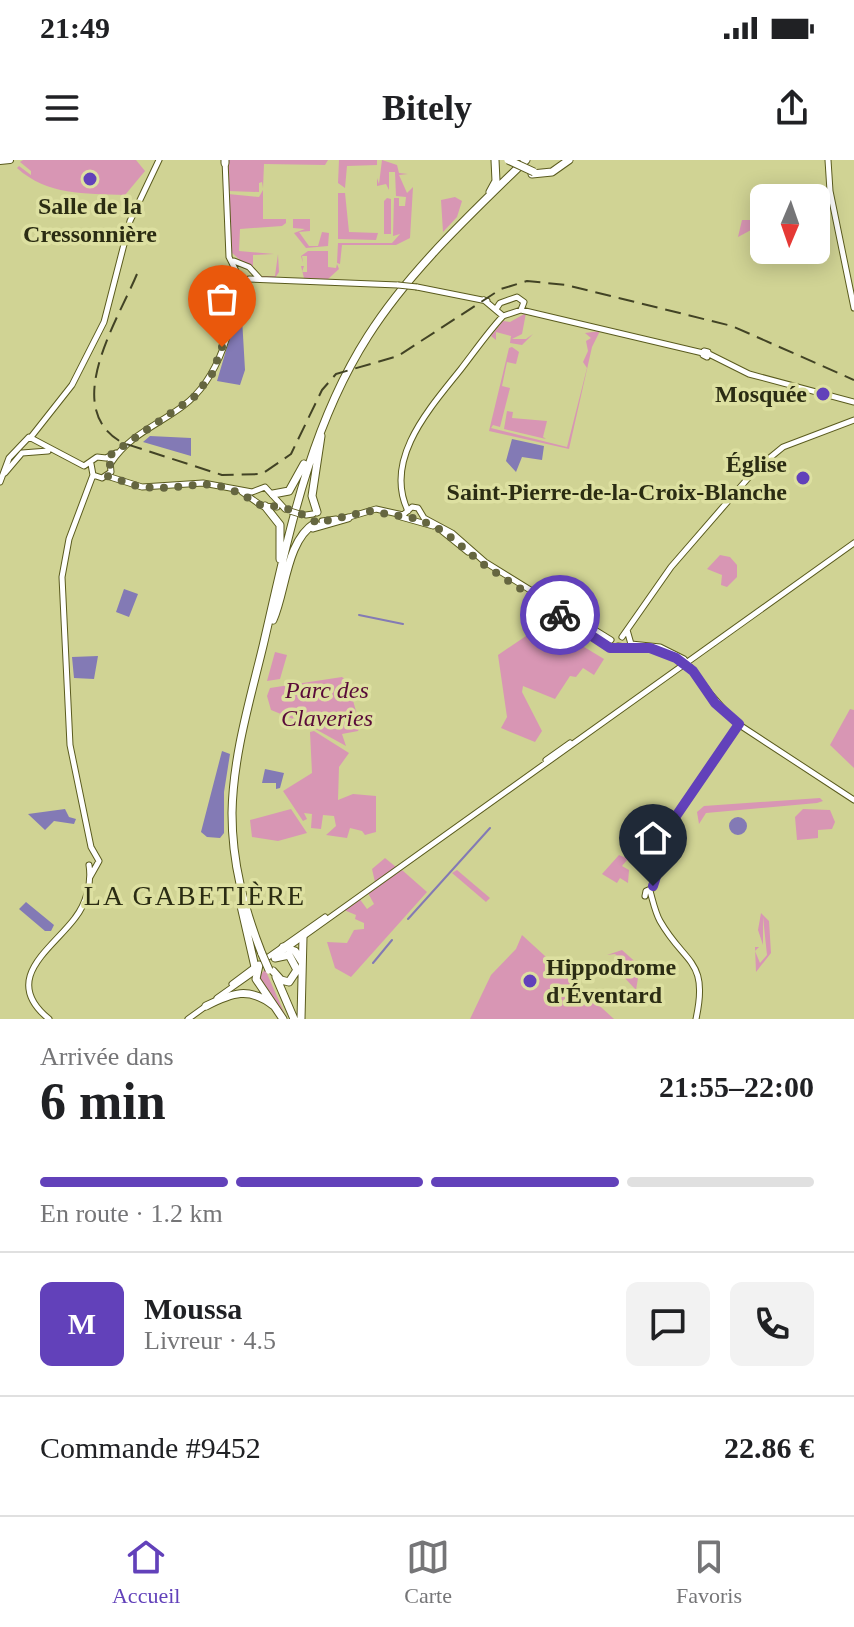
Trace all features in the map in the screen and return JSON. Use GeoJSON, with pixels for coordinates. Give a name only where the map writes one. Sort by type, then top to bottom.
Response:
{"type":"FeatureCollection","features":[{"type":"Feature","properties":{"kind":"highway"},"geometry":{"type":"LineString","coordinates":[[476,211],[496,181],[495,160]]}},
{"type":"Feature","properties":{"kind":"highway"},"geometry":{"type":"LineString","coordinates":[[507,160],[533,173],[552,169],[567,160]]}},
{"type":"Feature","properties":{"kind":"highway"},"geometry":{"type":"LineString","coordinates":[[275,958],[289,955],[297,970],[294,979],[286,982],[260,961],[238,876],[232,814],[235,776],[276,591],[319,436],[334,396],[368,336],[415,274],[528,160]]}},
{"type":"Feature","properties":{"kind":"highway"},"geometry":{"type":"LineString","coordinates":[[276,591],[281,530],[271,501],[292,488],[346,379],[394,305],[528,160]]}},
{"type":"Feature","properties":{"kind":"highway"},"geometry":{"type":"LineString","coordinates":[[272,622],[301,541],[315,517],[312,496],[319,436]]}},
{"type":"Feature","properties":{"kind":"highway"},"geometry":{"type":"LineString","coordinates":[[283,1019],[258,983],[260,961],[241,876],[236,795],[240,758],[319,436]]}},
{"type":"Feature","properties":{"kind":"highway"},"geometry":{"type":"LineString","coordinates":[[301,541],[310,529],[348,518]]}},
{"type":"Feature","properties":{"kind":"highway"},"geometry":{"type":"LineString","coordinates":[[238,876],[260,961]]}},
{"type":"Feature","properties":{"kind":"highway"},"geometry":{"type":"LineString","coordinates":[[301,1019],[306,935]]}},
{"type":"Feature","properties":{"kind":"highway"},"geometry":{"type":"LineString","coordinates":[[286,947],[298,954],[302,964]]}},
{"type":"Feature","properties":{"kind":"highway"},"geometry":{"type":"LineString","coordinates":[[271,970],[292,1019]]}},
{"type":"Feature","properties":{"kind":"highway"},"geometry":{"type":"LineString","coordinates":[[206,1006],[240,992],[258,995],[274,1006]]}},
{"type":"Feature","properties":{"kind":"main road"},"geometry":{"type":"LineString","coordinates":[[0,161],[10,160]]}},
{"type":"Feature","properties":{"kind":"street"},"geometry":{"type":"LineString","coordinates":[[36,451],[41,423],[72,385],[104,322],[130,221],[159,160]]}},
{"type":"Feature","properties":{"kind":"street"},"geometry":{"type":"LineString","coordinates":[[830,160],[854,296]]}},
{"type":"Feature","properties":{"kind":"street"},"geometry":{"type":"LineString","coordinates":[[830,160],[830,191],[854,308]]}},
{"type":"Feature","properties":{"kind":"street"},"geometry":{"type":"LineString","coordinates":[[225,161],[228,252],[246,277],[269,281],[417,287],[484,300],[499,310],[523,307],[536,313],[706,354],[749,374],[854,402]]}},
{"type":"Feature","properties":{"kind":"street"},"geometry":{"type":"LineString","coordinates":[[96,473],[147,427],[187,404],[202,388],[217,364],[237,295],[249,267],[240,268]]}},
{"type":"Feature","properties":{"kind":"street"},"geometry":{"type":"LineString","coordinates":[[523,307],[517,297],[499,310],[495,325],[419,426],[404,458],[401,489],[410,512],[452,533],[496,570],[609,642],[612,649],[626,639],[627,630],[671,567],[756,469],[783,447],[854,420]]}},
{"type":"Feature","properties":{"kind":"street"},"geometry":{"type":"LineString","coordinates":[[0,482],[9,458],[23,444],[36,440]]}},
{"type":"Feature","properties":{"kind":"street"},"geometry":{"type":"LineString","coordinates":[[36,440],[51,451],[96,473],[136,486],[203,483],[256,490],[265,487],[271,501]]}},
{"type":"Feature","properties":{"kind":"street"},"geometry":{"type":"LineString","coordinates":[[23,444],[27,451]]}},
{"type":"Feature","properties":{"kind":"street"},"geometry":{"type":"LineString","coordinates":[[0,482],[13,462],[27,451],[51,451]]}},
{"type":"Feature","properties":{"kind":"street"},"geometry":{"type":"LineString","coordinates":[[49,1019],[32,999],[30,970],[39,955],[76,917],[90,877],[93,856],[68,731],[62,577],[69,539],[89,494],[96,473],[97,457],[110,463],[123,480],[156,487]]}},
{"type":"Feature","properties":{"kind":"street"},"geometry":{"type":"LineString","coordinates":[[231,487],[254,499],[271,501],[287,510],[315,517],[348,518],[369,511],[403,515],[418,508],[419,518]]}},
{"type":"Feature","properties":{"kind":"street"},"geometry":{"type":"LineString","coordinates":[[254,499],[256,490]]}},
{"type":"Feature","properties":{"kind":"street"},"geometry":{"type":"LineString","coordinates":[[186,1019],[260,961],[275,958],[286,947],[854,541]]}},
{"type":"Feature","properties":{"kind":"street"},"geometry":{"type":"LineString","coordinates":[[609,642],[626,639],[664,650],[685,662],[739,724],[854,800]]}},
{"type":"Feature","properties":{"kind":"street"},"geometry":{"type":"LineString","coordinates":[[618,646],[664,650]]}},
{"type":"Feature","properties":{"kind":"street"},"geometry":{"type":"LineString","coordinates":[[696,1019],[700,985],[697,969],[661,924],[651,895],[676,815],[739,724]]}},
{"type":"Feature","properties":{"kind":"street"},"geometry":{"type":"LineString","coordinates":[[92,866],[99,861],[93,856]]}},
{"type":"Feature","properties":{"kind":"street"},"geometry":{"type":"LineString","coordinates":[[186,1019],[260,961],[306,935],[375,883]]}},
{"type":"Feature","properties":{"kind":"green space","name":"Salle de la Cressonnière"},"geometry":{"type":"Polygon","coordinates":[[[136,160],[145,171],[125,195],[81,193],[41,184],[17,168],[19,166],[31,175],[31,171],[20,162],[136,160]]]}},
{"type":"Feature","properties":{"kind":"green space"},"geometry":{"type":"Polygon","coordinates":[[[227,160],[328,160],[325,165],[264,164],[263,188],[262,182],[259,183],[259,192],[228,191],[227,160]]]}},
{"type":"Feature","properties":{"kind":"green space"},"geometry":{"type":"Polygon","coordinates":[[[339,160],[377,160],[377,165],[347,166],[345,188],[338,183],[339,160]]]}},
{"type":"Feature","properties":{"kind":"green space"},"geometry":{"type":"Polygon","coordinates":[[[382,160],[397,165],[399,173],[408,174],[399,175],[407,193],[413,187],[410,238],[396,245],[342,245],[340,264],[337,263],[338,243],[392,243],[400,234],[393,236],[394,198],[399,198],[399,206],[405,206],[406,197],[396,196],[395,172],[389,172],[389,190],[386,184],[377,186],[382,160]]]}},
{"type":"Feature","properties":{"kind":"green space"},"geometry":{"type":"Polygon","coordinates":[[[263,190],[263,219],[286,219],[286,223],[282,226],[240,229],[239,251],[274,254],[253,255],[253,267],[261,276],[275,276],[278,254],[279,272],[275,278],[259,277],[231,252],[228,194],[259,197],[263,190]]]}},
{"type":"Feature","properties":{"kind":"green space"},"geometry":{"type":"Polygon","coordinates":[[[338,193],[345,193],[349,232],[378,233],[376,240],[338,239],[338,193]]]}},
{"type":"Feature","properties":{"kind":"green space"},"geometry":{"type":"Polygon","coordinates":[[[455,197],[462,201],[457,217],[443,232],[441,200],[455,197]]]}},
{"type":"Feature","properties":{"kind":"green space"},"geometry":{"type":"Polygon","coordinates":[[[391,199],[391,234],[384,234],[384,201],[391,199]]]}},
{"type":"Feature","properties":{"kind":"green space"},"geometry":{"type":"Polygon","coordinates":[[[293,219],[310,219],[310,231],[299,232],[309,246],[318,246],[322,232],[329,233],[328,246],[306,248],[294,233],[305,229],[293,228],[293,219]]]}},
{"type":"Feature","properties":{"kind":"green space"},"geometry":{"type":"Polygon","coordinates":[[[742,220],[750,220],[750,231],[738,237],[742,220]]]}},
{"type":"Feature","properties":{"kind":"green space"},"geometry":{"type":"Polygon","coordinates":[[[308,251],[328,251],[328,267],[336,268],[337,264],[339,269],[328,279],[304,278],[302,272],[307,272],[307,256],[302,256],[303,263],[301,256],[308,251]]]}},
{"type":"Feature","properties":{"kind":"green space"},"geometry":{"type":"Polygon","coordinates":[[[526,313],[522,334],[512,339],[526,339],[533,334],[522,345],[510,343],[511,336],[496,332],[496,340],[491,336],[503,321],[510,322],[526,313]]]}},
{"type":"Feature","properties":{"kind":"green space"},"geometry":{"type":"Polygon","coordinates":[[[600,331],[592,347],[569,449],[489,431],[509,348],[512,347],[519,352],[516,364],[507,362],[502,386],[510,388],[500,427],[493,425],[491,428],[567,447],[587,368],[583,362],[588,351],[586,341],[591,338],[585,333],[600,331]]]}},
{"type":"Feature","properties":{"kind":"green space"},"geometry":{"type":"Polygon","coordinates":[[[507,411],[513,412],[512,418],[547,421],[543,437],[546,439],[504,429],[507,411]]]}},
{"type":"Feature","properties":{"kind":"green space"},"geometry":{"type":"Polygon","coordinates":[[[720,555],[730,557],[737,565],[737,577],[727,587],[721,585],[722,575],[707,569],[720,555]]]}},
{"type":"Feature","properties":{"kind":"green space"},"geometry":{"type":"Polygon","coordinates":[[[551,627],[604,659],[594,675],[583,668],[576,677],[570,676],[555,699],[523,686],[522,692],[542,731],[535,742],[501,728],[507,717],[498,655],[526,636],[551,627]]]}},
{"type":"Feature","properties":{"kind":"green space"},"geometry":{"type":"Polygon","coordinates":[[[275,652],[287,655],[280,679],[267,681],[275,652]]]}},
{"type":"Feature","properties":{"kind":"green space","name":"Parc des Claveries"},"geometry":{"type":"Polygon","coordinates":[[[342,677],[348,682],[360,726],[358,731],[342,734],[346,746],[308,725],[271,710],[267,696],[270,688],[342,677]]]}},
{"type":"Feature","properties":{"kind":"green space"},"geometry":{"type":"Polygon","coordinates":[[[850,709],[854,710],[854,768],[830,745],[850,709]]]}},
{"type":"Feature","properties":{"kind":"green space"},"geometry":{"type":"Polygon","coordinates":[[[314,731],[349,753],[339,767],[338,800],[353,794],[376,796],[376,832],[365,835],[350,828],[347,838],[326,835],[336,826],[334,816],[323,815],[321,829],[311,828],[312,814],[304,813],[307,819],[303,821],[283,791],[312,773],[310,732],[314,731]]]}},
{"type":"Feature","properties":{"kind":"green space"},"geometry":{"type":"Polygon","coordinates":[[[820,798],[823,801],[817,803],[706,813],[699,824],[697,812],[704,806],[820,798]]]}},
{"type":"Feature","properties":{"kind":"green space"},"geometry":{"type":"Polygon","coordinates":[[[291,809],[307,833],[278,841],[252,837],[250,820],[291,809]]]}},
{"type":"Feature","properties":{"kind":"green space"},"geometry":{"type":"Polygon","coordinates":[[[803,809],[830,810],[835,822],[832,829],[818,830],[818,838],[797,840],[795,817],[803,809]]]}},
{"type":"Feature","properties":{"kind":"green space"},"geometry":{"type":"Polygon","coordinates":[[[619,855],[628,859],[622,866],[629,870],[628,883],[620,878],[617,883],[602,874],[619,855]]]}},
{"type":"Feature","properties":{"kind":"green space"},"geometry":{"type":"Polygon","coordinates":[[[385,858],[396,867],[375,882],[372,869],[385,858]]]}},
{"type":"Feature","properties":{"kind":"green space"},"geometry":{"type":"Polygon","coordinates":[[[402,870],[427,892],[351,977],[335,968],[327,942],[347,943],[354,930],[364,929],[364,923],[355,919],[356,915],[344,910],[359,898],[367,909],[374,904],[368,893],[402,870]]]}},
{"type":"Feature","properties":{"kind":"green space"},"geometry":{"type":"Polygon","coordinates":[[[457,870],[490,898],[486,902],[452,873],[457,870]]]}},
{"type":"Feature","properties":{"kind":"green space"},"geometry":{"type":"Polygon","coordinates":[[[761,913],[769,921],[771,953],[756,972],[755,951],[760,963],[767,955],[763,917],[763,945],[758,930],[761,913]]]}},
{"type":"Feature","properties":{"kind":"green space","name":"Hippodrome d'Éventard"},"geometry":{"type":"Polygon","coordinates":[[[522,935],[614,1019],[470,1019],[491,975],[516,949],[522,935]]]}},
{"type":"Feature","properties":{"kind":"green space"},"geometry":{"type":"Polygon","coordinates":[[[622,950],[640,966],[636,990],[622,975],[629,967],[615,954],[607,955],[622,950]]]}},
{"type":"Feature","properties":{"kind":"green space"},"geometry":{"type":"Polygon","coordinates":[[[265,969],[287,1019],[259,978],[265,969]]]}},
{"type":"Feature","properties":{"kind":"shaded area"},"geometry":{"type":"Polygon","coordinates":[[[242,318],[245,370],[240,385],[217,381],[235,320],[242,318]]]}},
{"type":"Feature","properties":{"kind":"shaded area"},"geometry":{"type":"Polygon","coordinates":[[[150,436],[191,438],[191,456],[143,442],[150,436]]]}},
{"type":"Feature","properties":{"kind":"shaded area"},"geometry":{"type":"Polygon","coordinates":[[[512,439],[544,446],[542,460],[522,457],[516,472],[506,461],[512,439]]]}},
{"type":"Feature","properties":{"kind":"shaded area"},"geometry":{"type":"Polygon","coordinates":[[[124,589],[138,594],[129,617],[116,612],[124,589]]]}},
{"type":"Feature","properties":{"kind":"shaded area"},"geometry":{"type":"Polygon","coordinates":[[[98,656],[94,679],[74,678],[72,657],[98,656]]]}},
{"type":"Feature","properties":{"kind":"shaded area"},"geometry":{"type":"Polygon","coordinates":[[[222,751],[230,754],[224,792],[224,833],[220,838],[207,837],[201,832],[222,751]]]}},
{"type":"Feature","properties":{"kind":"shaded area"},"geometry":{"type":"Polygon","coordinates":[[[265,769],[284,773],[280,788],[276,789],[276,783],[262,783],[265,769]]]}},
{"type":"Feature","properties":{"kind":"shaded area"},"geometry":{"type":"Polygon","coordinates":[[[65,809],[69,817],[76,819],[74,824],[54,821],[45,830],[28,814],[65,809]]]}},
{"type":"Feature","properties":{"kind":"shaded area"},"geometry":{"type":"Polygon","coordinates":[[[734,817],[742,817],[747,826],[745,833],[734,835],[729,830],[729,822],[734,817]]]}},
{"type":"Feature","properties":{"kind":"shaded area"},"geometry":{"type":"Polygon","coordinates":[[[26,902],[54,925],[51,931],[45,931],[19,909],[26,902]]]}},
{"type":"Feature","properties":{"kind":"waterway"},"geometry":{"type":"LineString","coordinates":[[359,615],[403,624]]}},
{"type":"Feature","properties":{"kind":"waterway"},"geometry":{"type":"LineString","coordinates":[[408,919],[490,828]]}},
{"type":"Feature","properties":{"kind":"waterway"},"geometry":{"type":"LineString","coordinates":[[373,963],[392,940]]}},
{"type":"Feature","properties":{"kind":"railway"},"geometry":{"type":"LineString","coordinates":[[137,274],[99,364],[94,387],[96,409],[105,428],[123,443],[222,475],[262,474],[291,454],[322,390],[336,374],[398,356],[501,289],[527,281],[566,285],[732,326],[854,380]]}},
{"type":"Feature","properties":{"kind":"way so far"},"geometry":{"type":"LineString","coordinates":[[222,347],[212,374],[194,397],[106,458],[112,468],[107,476],[142,487],[189,483],[223,485],[250,496],[258,505],[270,504],[306,515],[315,523],[369,511],[418,519],[443,531],[483,564],[560,615]]}},
{"type":"Feature","properties":{"kind":"place","name":"Salle de la Cressonnière"},"geometry":{"type":"Point","coordinates":[90,179]}},
{"type":"Feature","properties":{"kind":"place","name":"Mosquée"},"geometry":{"type":"Point","coordinates":[823,394]}},
{"type":"Feature","properties":{"kind":"place","name":"Église Saint-Pierre-de-la-Croix-Blanche"},"geometry":{"type":"Point","coordinates":[803,478]}},
{"type":"Feature","properties":{"kind":"place","name":"Hippodrome d'Éventard"},"geometry":{"type":"Point","coordinates":[530,981]}},
{"type":"Feature","properties":{"kind":"district","name":"LA GABETIÈRE"},"geometry":{"type":"Point","coordinates":[195,895]}},
{"type":"Feature","properties":{"kind":"route"},"geometry":{"type":"LineString","coordinates":[[560,615],[612,649],[618,646],[650,648],[676,658],[693,671],[715,703],[739,724],[674,819],[653,886]]}}]}
